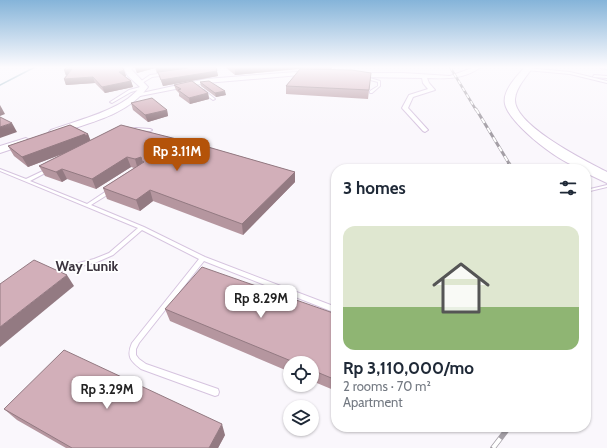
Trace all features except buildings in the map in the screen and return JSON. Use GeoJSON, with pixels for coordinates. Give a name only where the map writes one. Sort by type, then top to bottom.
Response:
{"type":"FeatureCollection","features":[{"type":"Feature","properties":{"kind":"highway"},"geometry":{"type":"LineString","coordinates":[[502,88],[498,95],[500,108],[505,117],[528,138],[572,164]]}},
{"type":"Feature","properties":{"kind":"highway"},"geometry":{"type":"LineString","coordinates":[[514,88],[511,94],[510,104],[516,115],[528,129],[544,141],[583,164]]}},
{"type":"Feature","properties":{"kind":"highway"},"geometry":{"type":"LineString","coordinates":[[591,169],[607,178]]}},
{"type":"Feature","properties":{"kind":"highway"},"geometry":{"type":"LineString","coordinates":[[591,175],[607,186]]}},
{"type":"Feature","properties":{"kind":"street"},"geometry":{"type":"LineString","coordinates":[[0,150],[119,107],[141,88]]}},
{"type":"Feature","properties":{"kind":"street"},"geometry":{"type":"LineString","coordinates":[[425,130],[406,108],[407,101],[411,96],[419,92],[432,90],[430,88]]}},
{"type":"Feature","properties":{"kind":"lane"},"geometry":{"type":"LineString","coordinates":[[111,102],[130,90],[138,88]]}},
{"type":"Feature","properties":{"kind":"lane"},"geometry":{"type":"LineString","coordinates":[[200,88],[214,98]]}},
{"type":"Feature","properties":{"kind":"lane"},"geometry":{"type":"LineString","coordinates":[[371,92],[376,88]]}},
{"type":"Feature","properties":{"kind":"lane"},"geometry":{"type":"LineString","coordinates":[[125,131],[136,129],[150,130]]}},
{"type":"Feature","properties":{"kind":"lane"},"geometry":{"type":"LineString","coordinates":[[28,180],[56,166]]}},
{"type":"Feature","properties":{"kind":"lane"},"geometry":{"type":"LineString","coordinates":[[0,170],[28,180],[142,228],[203,258],[331,308]]}},
{"type":"Feature","properties":{"kind":"lane"},"geometry":{"type":"LineString","coordinates":[[591,190],[607,186]]}},
{"type":"Feature","properties":{"kind":"lane"},"geometry":{"type":"LineString","coordinates":[[87,206],[112,190]]}},
{"type":"Feature","properties":{"kind":"lane"},"geometry":{"type":"LineString","coordinates":[[62,268],[95,262],[111,254],[142,228]]}},
{"type":"Feature","properties":{"kind":"lane"},"geometry":{"type":"LineString","coordinates":[[203,258],[137,340],[132,347],[131,354],[136,361],[144,367],[215,392]]}},
{"type":"Feature","properties":{"kind":"railway"},"geometry":{"type":"LineString","coordinates":[[463,88],[476,110]]}},
{"type":"Feature","properties":{"kind":"railway"},"geometry":{"type":"LineString","coordinates":[[476,109],[509,164]]}},
{"type":"Feature","properties":{"kind":"railway"},"geometry":{"type":"LineString","coordinates":[[493,448],[505,432]]}},
{"type":"Feature","properties":{"kind":"district","name":"Way Lunik"},"geometry":{"type":"Point","coordinates":[87,266]}}]}
